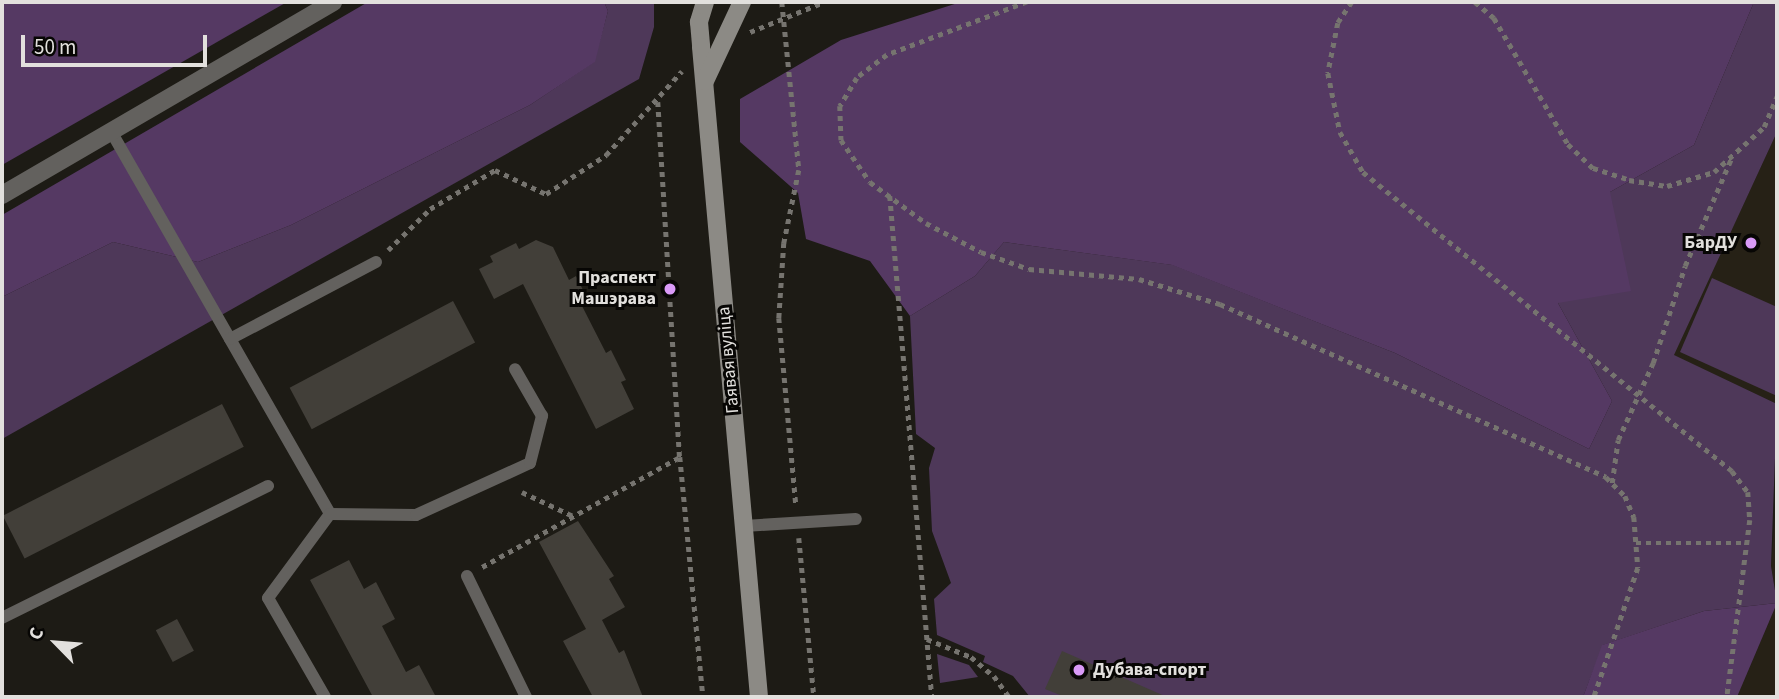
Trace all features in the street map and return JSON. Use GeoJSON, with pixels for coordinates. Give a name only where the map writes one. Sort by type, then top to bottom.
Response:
{"type":"FeatureCollection","features":[{"type":"Feature","properties":{"kind":"main road"},"geometry":{"type":"LineString","coordinates":[[699,22],[705,2]]}},
{"type":"Feature","properties":{"kind":"main road"},"geometry":{"type":"LineString","coordinates":[[704,85],[721,42],[742,2]]}},
{"type":"Feature","properties":{"kind":"main road","name":"Гаявая вуліца"},"geometry":{"type":"LineString","coordinates":[[699,22],[759,697]]}},
{"type":"Feature","properties":{"kind":"street"},"geometry":{"type":"LineString","coordinates":[[2,195],[333,2]]}},
{"type":"Feature","properties":{"kind":"street"},"geometry":{"type":"LineString","coordinates":[[697,2],[699,22]]}},
{"type":"Feature","properties":{"kind":"lane"},"geometry":{"type":"LineString","coordinates":[[112,133],[330,514]]}},
{"type":"Feature","properties":{"kind":"lane"},"geometry":{"type":"LineString","coordinates":[[230,339],[376,262]]}},
{"type":"Feature","properties":{"kind":"lane"},"geometry":{"type":"LineString","coordinates":[[330,514],[416,515],[530,463],[542,416],[515,369]]}},
{"type":"Feature","properties":{"kind":"lane"},"geometry":{"type":"LineString","coordinates":[[2,618],[268,486]]}},
{"type":"Feature","properties":{"kind":"lane"},"geometry":{"type":"LineString","coordinates":[[326,697],[268,598],[330,514]]}},
{"type":"Feature","properties":{"kind":"lane"},"geometry":{"type":"LineString","coordinates":[[744,526],[856,519]]}},
{"type":"Feature","properties":{"kind":"lane"},"geometry":{"type":"LineString","coordinates":[[467,576],[526,697]]}},
{"type":"Feature","properties":{"kind":"path"},"geometry":{"type":"LineString","coordinates":[[782,2],[781,21],[799,170],[783,243],[779,318],[814,697]]}},
{"type":"Feature","properties":{"kind":"path"},"geometry":{"type":"LineString","coordinates":[[721,42],[781,21],[824,2]]}},
{"type":"Feature","properties":{"kind":"path"},"geometry":{"type":"LineString","coordinates":[[1027,2],[887,55],[857,78],[840,106],[841,140],[870,182],[926,223],[981,252],[1029,269],[1139,279],[1220,304],[1395,380],[1612,483],[1625,496],[1634,517],[1638,568],[1594,697]]}},
{"type":"Feature","properties":{"kind":"path"},"geometry":{"type":"LineString","coordinates":[[1352,2],[1338,23],[1328,73],[1340,132],[1363,172],[1732,471],[1748,492],[1747,543],[1727,697]]}},
{"type":"Feature","properties":{"kind":"path"},"geometry":{"type":"LineString","coordinates":[[1475,2],[1494,18],[1568,144],[1593,168],[1629,180],[1667,186],[1714,172],[1763,127],[1777,96]]}},
{"type":"Feature","properties":{"kind":"path"},"geometry":{"type":"LineString","coordinates":[[376,262],[430,209],[495,170],[545,194],[606,155],[658,102],[701,47]]}},
{"type":"Feature","properties":{"kind":"path"},"geometry":{"type":"LineString","coordinates":[[658,102],[680,457],[703,697]]}},
{"type":"Feature","properties":{"kind":"path"},"geometry":{"type":"LineString","coordinates":[[1612,483],[1618,440],[1733,155]]}},
{"type":"Feature","properties":{"kind":"path"},"geometry":{"type":"LineString","coordinates":[[890,196],[932,697]]}},
{"type":"Feature","properties":{"kind":"path"},"geometry":{"type":"LineString","coordinates":[[467,576],[680,457]]}},
{"type":"Feature","properties":{"kind":"path"},"geometry":{"type":"LineString","coordinates":[[522,492],[574,516]]}},
{"type":"Feature","properties":{"kind":"path"},"geometry":{"type":"LineString","coordinates":[[1636,543],[1747,543]]}},
{"type":"Feature","properties":{"kind":"path"},"geometry":{"type":"LineString","coordinates":[[927,639],[971,657],[994,676],[1009,697]]}},
{"type":"Feature","properties":{"kind":"shaded area"},"geometry":{"type":"Polygon","coordinates":[[[2,2],[287,2],[2,165],[2,2]]]}},
{"type":"Feature","properties":{"kind":"shaded area"},"geometry":{"type":"Polygon","coordinates":[[[368,2],[604,2],[608,11],[595,62],[530,105],[291,225],[198,262],[113,242],[2,297],[2,215],[368,2]]]}},
{"type":"Feature","properties":{"kind":"shaded area"},"geometry":{"type":"Polygon","coordinates":[[[604,2],[654,2],[654,27],[639,79],[2,439],[2,297],[113,242],[198,262],[291,225],[530,105],[594,62],[608,11],[604,2]]]}},
{"type":"Feature","properties":{"kind":"shaded area"},"geometry":{"type":"Polygon","coordinates":[[[961,2],[1754,2],[1694,145],[1610,192],[1631,291],[1558,303],[1612,401],[1589,449],[1395,353],[1172,265],[1004,242],[975,276],[910,316],[870,261],[806,239],[798,193],[740,142],[740,99],[841,40],[961,2]]]}},
{"type":"Feature","properties":{"kind":"shaded area"},"geometry":{"type":"Polygon","coordinates":[[[1754,2],[1777,2],[1777,132],[1674,355],[1777,404],[1771,566],[1777,603],[1704,611],[1603,645],[1583,697],[1030,697],[1013,676],[983,662],[985,656],[937,635],[934,599],[951,583],[932,531],[929,468],[935,448],[916,434],[910,316],[975,276],[1004,242],[1173,265],[1395,353],[1589,449],[1612,401],[1558,303],[1610,192],[1694,145],[1754,2]]]}},
{"type":"Feature","properties":{"kind":"shaded area","name":"БарДУ"},"geometry":{"type":"Polygon","coordinates":[[[1777,132],[1777,404],[1673,355],[1777,132]]]}},
{"type":"Feature","properties":{"kind":"shaded area"},"geometry":{"type":"Polygon","coordinates":[[[1712,278],[1777,307],[1777,396],[1680,352],[1712,278]]]}},
{"type":"Feature","properties":{"kind":"shaded area"},"geometry":{"type":"Polygon","coordinates":[[[1777,493],[1777,601],[1771,566],[1777,493]]]}},
{"type":"Feature","properties":{"kind":"shaded area"},"geometry":{"type":"Polygon","coordinates":[[[1777,603],[1777,697],[1737,697],[1777,603]]]}},
{"type":"Feature","properties":{"kind":"shaded area"},"geometry":{"type":"Polygon","coordinates":[[[1777,603],[1737,697],[1583,697],[1602,645],[1704,611],[1777,603]]]}},
{"type":"Feature","properties":{"kind":"shaded area"},"geometry":{"type":"Polygon","coordinates":[[[937,654],[969,665],[978,677],[940,683],[937,654]]]}},
{"type":"Feature","properties":{"kind":"building"},"geometry":{"type":"Polygon","coordinates":[[[536,240],[553,247],[569,280],[576,276],[587,298],[580,302],[606,353],[611,350],[626,380],[621,382],[634,409],[596,429],[523,284],[494,299],[479,269],[493,262],[490,256],[516,243],[519,249],[536,240]]]}},
{"type":"Feature","properties":{"kind":"building"},"geometry":{"type":"Polygon","coordinates":[[[453,301],[475,342],[312,429],[290,388],[453,301]]]}},
{"type":"Feature","properties":{"kind":"building"},"geometry":{"type":"Polygon","coordinates":[[[222,404],[244,447],[25,558],[3,516],[222,404]]]}},
{"type":"Feature","properties":{"kind":"building"},"geometry":{"type":"Polygon","coordinates":[[[578,521],[614,576],[609,579],[625,607],[602,620],[619,653],[624,650],[643,697],[593,697],[563,641],[586,629],[539,542],[578,521]]]}},
{"type":"Feature","properties":{"kind":"building"},"geometry":{"type":"Polygon","coordinates":[[[349,560],[364,589],[376,582],[395,619],[382,626],[406,672],[419,665],[436,697],[373,697],[310,580],[349,560]]]}},
{"type":"Feature","properties":{"kind":"building"},"geometry":{"type":"Polygon","coordinates":[[[177,619],[194,651],[173,662],[156,630],[177,619]]]}},
{"type":"Feature","properties":{"kind":"building","name":"Дубава-спорт"},"geometry":{"type":"Polygon","coordinates":[[[1062,651],[1167,697],[1065,697],[1045,689],[1062,651]]]}},
{"type":"Feature","properties":{"kind":"place","name":"БарДУ"},"geometry":{"type":"Point","coordinates":[1751,243]}},
{"type":"Feature","properties":{"kind":"place","name":"Праспект Машэрава"},"geometry":{"type":"Point","coordinates":[670,289]}},
{"type":"Feature","properties":{"kind":"place","name":"Дубава-спорт"},"geometry":{"type":"Point","coordinates":[1079,670]}}]}
